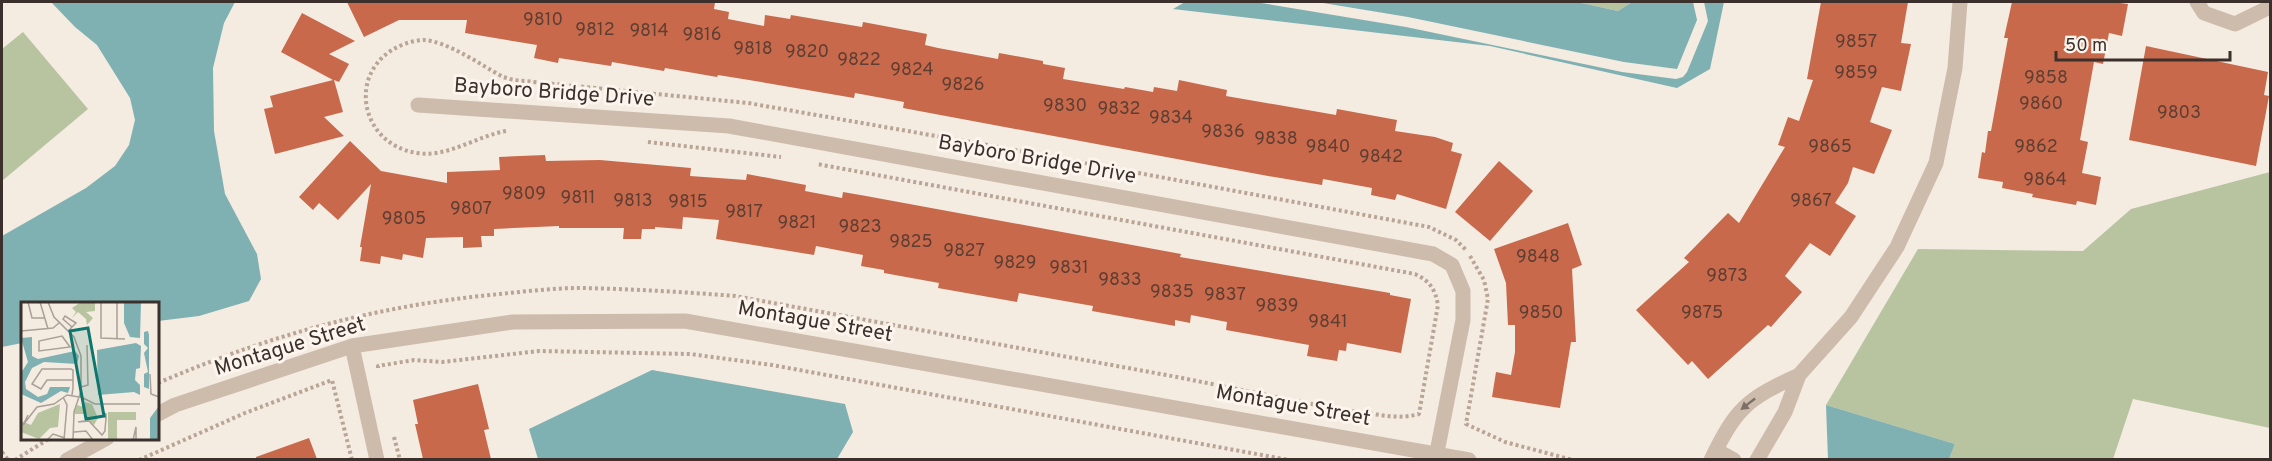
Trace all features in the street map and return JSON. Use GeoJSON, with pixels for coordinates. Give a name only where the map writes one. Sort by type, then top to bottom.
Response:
{"type":"FeatureCollection","features":[{"type":"Feature","properties":{"kind":"street"},"geometry":{"type":"LineString","coordinates":[[1757,459],[1785,412],[1799,375],[1851,317],[1897,247],[1936,163],[1955,68],[1960,2]]}},
{"type":"Feature","properties":{"kind":"street"},"geometry":{"type":"LineString","coordinates":[[2197,2],[2204,13],[2235,24],[2271,7]]}},
{"type":"Feature","properties":{"kind":"street","name":"Bayboro Bridge Drive"},"geometry":{"type":"LineString","coordinates":[[418,105],[729,126],[1434,255],[1452,265],[1463,291],[1463,320],[1437,452]]}},
{"type":"Feature","properties":{"kind":"street","name":"Montague Street"},"geometry":{"type":"LineString","coordinates":[[159,413],[175,405],[352,346],[513,322],[685,321],[1469,459]]}},
{"type":"Feature","properties":{"kind":"street"},"geometry":{"type":"LineString","coordinates":[[352,346],[377,459]]}},
{"type":"Feature","properties":{"kind":"street"},"geometry":{"type":"LineString","coordinates":[[1734,459],[1713,455],[1725,429],[1742,407],[1768,389],[1799,375]]}},
{"type":"Feature","properties":{"kind":"street"},"geometry":{"type":"LineString","coordinates":[[67,459],[103,440]]}},
{"type":"Feature","properties":{"kind":"path"},"geometry":{"type":"LineString","coordinates":[[512,130],[438,153],[419,154],[397,148],[383,138],[369,118],[366,105],[371,72],[380,58],[393,49],[424,40],[441,44],[514,80],[748,103],[1429,227],[1456,240],[1466,249],[1476,264],[1488,299],[1466,424],[1505,442],[1573,459]]}},
{"type":"Feature","properties":{"kind":"path"},"geometry":{"type":"LineString","coordinates":[[641,141],[786,158]]}},
{"type":"Feature","properties":{"kind":"path"},"geometry":{"type":"LineString","coordinates":[[159,383],[234,352],[316,326],[386,309],[458,298],[579,288],[675,291],[735,296],[1155,373],[1347,411],[1364,411],[1401,418],[1419,414],[1438,305],[1435,291],[1427,279],[1415,274],[808,162]]}},
{"type":"Feature","properties":{"kind":"path"},"geometry":{"type":"LineString","coordinates":[[380,376],[378,366],[426,360],[442,362],[539,351],[690,354],[772,365],[1288,459]]}},
{"type":"Feature","properties":{"kind":"path"},"geometry":{"type":"LineString","coordinates":[[140,459],[332,380],[352,459]]}},
{"type":"Feature","properties":{"kind":"path"},"geometry":{"type":"LineString","coordinates":[[392,428],[400,459]]}},
{"type":"Feature","properties":{"kind":"path"},"geometry":{"type":"LineString","coordinates":[[15,459],[47,440]]}},
{"type":"Feature","properties":{"kind":"path"},"geometry":{"type":"LineString","coordinates":[[2,452],[8,459]]}},
{"type":"Feature","properties":{"kind":"green space"},"geometry":{"type":"Polygon","coordinates":[[[1577,2],[1632,2],[1618,11],[1577,2]]]}},
{"type":"Feature","properties":{"kind":"green space"},"geometry":{"type":"Polygon","coordinates":[[[23,32],[88,109],[2,181],[2,49],[23,32]]]}},
{"type":"Feature","properties":{"kind":"green space"},"geometry":{"type":"Polygon","coordinates":[[[2270,172],[2270,428],[2133,399],[2113,459],[1949,459],[1955,444],[1826,405],[1918,249],[2083,251],[2131,209],[2270,172]]]}},
{"type":"Feature","properties":{"kind":"water"},"geometry":{"type":"Polygon","coordinates":[[[51,2],[235,2],[224,23],[213,68],[214,131],[225,194],[257,254],[261,279],[249,301],[199,316],[159,321],[159,302],[21,302],[21,343],[2,347],[2,236],[86,188],[115,166],[129,145],[135,120],[130,98],[97,45],[75,27],[51,2]]]}},
{"type":"Feature","properties":{"kind":"water"},"geometry":{"type":"Polygon","coordinates":[[[1185,2],[1255,2],[1406,27],[1622,72],[1676,79],[1683,77],[1687,72],[1708,21],[1704,2],[1724,2],[1710,69],[1677,88],[1490,46],[1173,9],[1185,2]]]}},
{"type":"Feature","properties":{"kind":"water"},"geometry":{"type":"Polygon","coordinates":[[[1317,2],[1577,2],[1618,11],[1632,2],[1693,2],[1697,20],[1677,69],[1624,62],[1408,17],[1317,2]]]}},
{"type":"Feature","properties":{"kind":"water"},"geometry":{"type":"Polygon","coordinates":[[[652,370],[845,404],[853,432],[837,459],[538,459],[529,429],[652,370]]]}},
{"type":"Feature","properties":{"kind":"water"},"geometry":{"type":"Polygon","coordinates":[[[1826,405],[1955,444],[1949,459],[1828,459],[1826,405]]]}},
{"type":"Feature","properties":{"kind":"building"},"geometry":{"type":"Polygon","coordinates":[[[347,2],[715,2],[714,9],[729,12],[728,19],[764,26],[765,15],[790,19],[791,15],[862,27],[863,22],[927,34],[925,45],[938,48],[998,59],[999,53],[1043,61],[1043,64],[1065,68],[1063,79],[1153,92],[1154,87],[1177,91],[1179,80],[1227,90],[1226,96],[1336,115],[1337,109],[1397,120],[1395,131],[1435,137],[1453,143],[1451,151],[1462,154],[1446,209],[1397,194],[1395,200],[1371,195],[1372,188],[1323,179],[1322,185],[1268,176],[903,108],[904,102],[855,93],[854,98],[718,75],[717,77],[665,68],[664,71],[612,62],[611,66],[559,58],[558,63],[534,58],[537,45],[465,33],[467,20],[399,20],[364,37],[347,2]]]}},
{"type":"Feature","properties":{"kind":"building"},"geometry":{"type":"Polygon","coordinates":[[[1821,2],[1908,2],[1901,43],[1911,44],[1901,91],[1882,87],[1870,122],[1892,130],[1874,174],[1853,167],[1848,183],[1835,203],[1856,216],[1830,256],[1810,243],[1785,276],[1802,292],[1771,327],[1768,325],[1708,379],[1692,361],[1688,365],[1636,310],[1689,262],[1684,258],[1728,213],[1739,223],[1785,147],[1778,145],[1788,117],[1799,121],[1813,80],[1807,79],[1821,2]]]}},
{"type":"Feature","properties":{"kind":"building"},"geometry":{"type":"Polygon","coordinates":[[[2012,2],[2128,4],[2122,36],[2109,33],[2103,64],[2094,62],[2080,140],[2088,142],[2082,173],[2101,177],[2096,205],[2077,201],[2076,205],[2032,197],[2033,194],[2002,188],[2003,182],[1978,178],[1982,152],[1985,153],[1988,131],[1991,131],[2008,38],[2004,38],[2012,2]]]}},
{"type":"Feature","properties":{"kind":"building"},"geometry":{"type":"Polygon","coordinates":[[[302,13],[355,41],[329,54],[349,64],[339,82],[334,80],[343,112],[324,117],[344,136],[275,154],[264,109],[273,107],[270,96],[333,80],[281,52],[302,13]]]}},
{"type":"Feature","properties":{"kind":"building"},"geometry":{"type":"Polygon","coordinates":[[[2146,46],[2268,72],[2264,95],[2269,96],[2256,166],[2129,140],[2146,46]]]}},
{"type":"Feature","properties":{"kind":"building"},"geometry":{"type":"Polygon","coordinates":[[[350,141],[381,171],[447,183],[447,172],[500,170],[499,157],[545,155],[546,161],[600,160],[691,168],[690,176],[746,180],[747,174],[806,185],[805,191],[842,198],[843,192],[866,196],[1181,254],[1180,257],[1390,293],[1390,295],[1411,299],[1401,353],[1347,343],[1346,351],[1339,350],[1337,361],[1307,356],[1309,345],[1226,330],[1227,322],[1191,315],[1190,323],[1175,320],[1175,326],[1092,311],[1093,306],[1019,293],[1017,302],[938,288],[939,283],[884,273],[884,270],[861,266],[863,255],[816,246],[814,255],[716,239],[719,220],[683,217],[682,229],[655,227],[655,229],[642,229],[641,239],[623,239],[624,228],[559,228],[559,226],[494,229],[494,236],[481,236],[482,247],[463,248],[463,237],[426,238],[423,258],[403,254],[402,260],[381,256],[380,264],[360,261],[362,247],[360,247],[371,184],[338,220],[319,203],[313,210],[299,197],[350,141]]]}},
{"type":"Feature","properties":{"kind":"building"},"geometry":{"type":"Polygon","coordinates":[[[1499,161],[1533,191],[1490,241],[1455,212],[1499,161]]]}},
{"type":"Feature","properties":{"kind":"building"},"geometry":{"type":"Polygon","coordinates":[[[1568,223],[1582,265],[1572,269],[1576,342],[1571,342],[1560,408],[1492,397],[1496,372],[1511,375],[1515,352],[1515,325],[1508,325],[1506,283],[1494,249],[1568,223]]]}},
{"type":"Feature","properties":{"kind":"building"},"geometry":{"type":"Polygon","coordinates":[[[478,384],[489,429],[484,430],[491,459],[423,459],[415,424],[418,424],[413,400],[478,384]]]}},
{"type":"Feature","properties":{"kind":"building"},"geometry":{"type":"Polygon","coordinates":[[[309,438],[317,459],[256,459],[256,457],[309,438]]]}}]}
